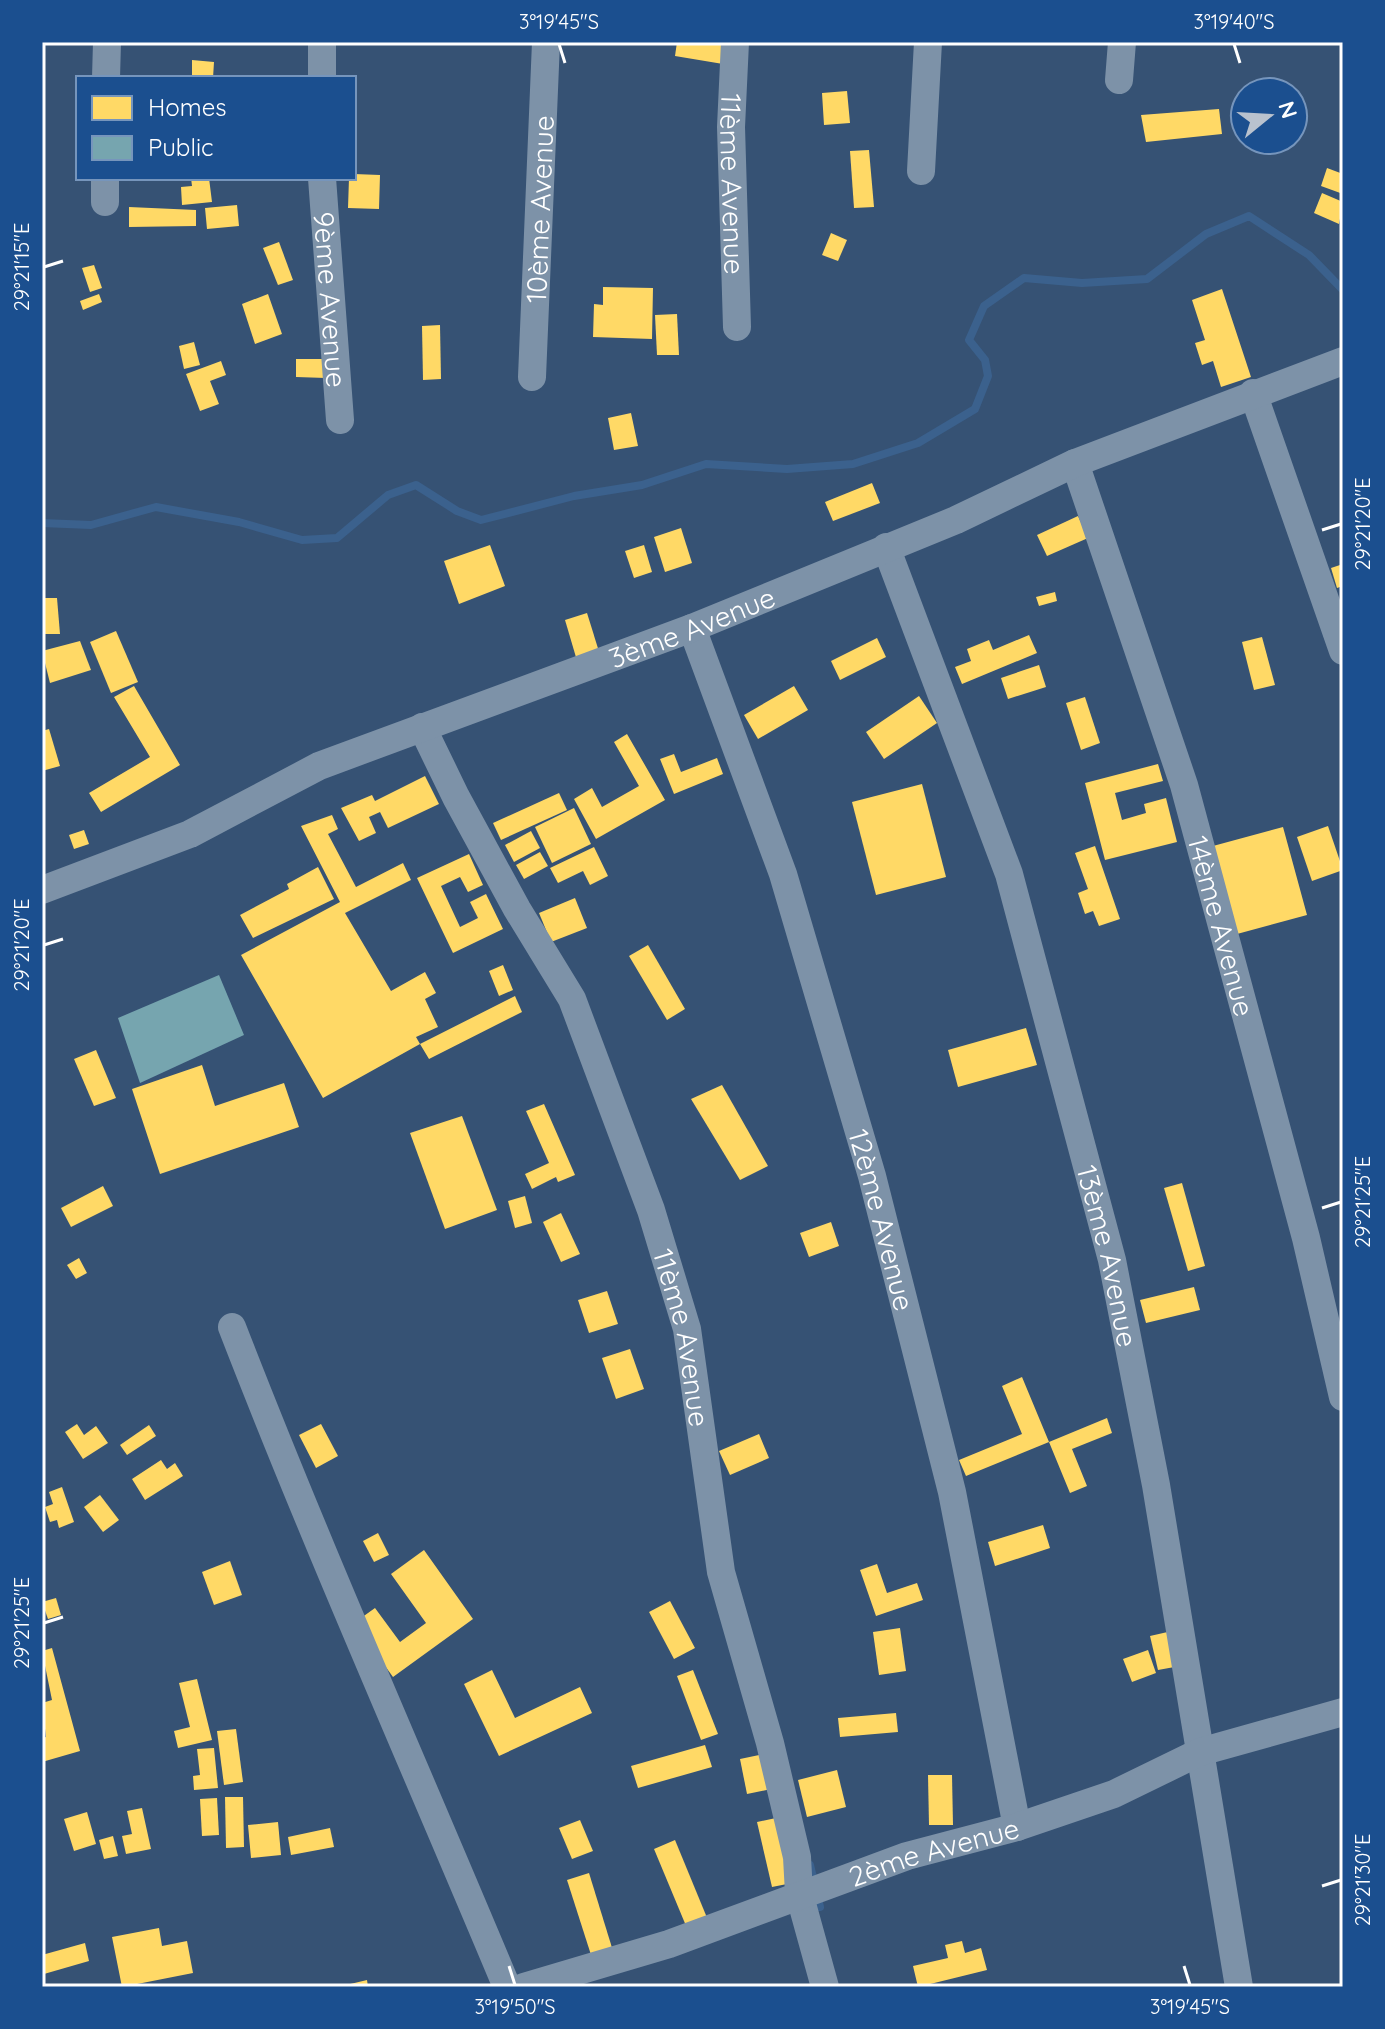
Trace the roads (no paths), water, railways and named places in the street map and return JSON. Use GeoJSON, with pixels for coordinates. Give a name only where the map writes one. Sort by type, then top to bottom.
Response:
{"type":"FeatureCollection","features":[{"type":"Feature","properties":{"kind":"street"},"geometry":{"type":"LineString","coordinates":[[106,76],[107,42]]}},
{"type":"Feature","properties":{"kind":"street"},"geometry":{"type":"LineString","coordinates":[[322,42],[322,76]]}},
{"type":"Feature","properties":{"kind":"street","name":"10ème Avenue"},"geometry":{"type":"LineString","coordinates":[[532,377],[546,42]]}},
{"type":"Feature","properties":{"kind":"street","name":"11ème Avenue"},"geometry":{"type":"LineString","coordinates":[[735,42],[731,127],[737,327]]}},
{"type":"Feature","properties":{"kind":"street"},"geometry":{"type":"LineString","coordinates":[[921,171],[928,42]]}},
{"type":"Feature","properties":{"kind":"street"},"geometry":{"type":"LineString","coordinates":[[1119,80],[1122,42]]}},
{"type":"Feature","properties":{"kind":"street","name":"9ème Avenue"},"geometry":{"type":"LineString","coordinates":[[322,180],[340,420]]}},
{"type":"Feature","properties":{"kind":"street","name":"3ème Avenue"},"geometry":{"type":"LineString","coordinates":[[42,890],[190,834],[319,766],[692,628],[956,520],[1075,463],[1343,361]]}},
{"type":"Feature","properties":{"kind":"street"},"geometry":{"type":"LineString","coordinates":[[1253,393],[1343,651]]}},
{"type":"Feature","properties":{"kind":"street","name":"14ème Avenue"},"geometry":{"type":"LineString","coordinates":[[1075,463],[1184,785],[1306,1238],[1343,1397]]}},
{"type":"Feature","properties":{"kind":"street","name":"13ème Avenue"},"geometry":{"type":"LineString","coordinates":[[886,547],[1009,874],[1112,1260],[1156,1485],[1239,1987]]}},
{"type":"Feature","properties":{"kind":"street","name":"12ème Avenue"},"geometry":{"type":"LineString","coordinates":[[692,628],[783,874],[872,1176],[952,1492],[1017,1827]]}},
{"type":"Feature","properties":{"kind":"street","name":"11ème Avenue"},"geometry":{"type":"LineString","coordinates":[[422,727],[517,909],[572,999],[651,1210],[687,1329],[721,1572],[770,1743],[797,1857],[799,1893],[825,1987]]}},
{"type":"Feature","properties":{"kind":"street"},"geometry":{"type":"LineString","coordinates":[[232,1327],[303,1510],[386,1695],[507,1987]]}},
{"type":"Feature","properties":{"kind":"street","name":"2ème Avenue"},"geometry":{"type":"LineString","coordinates":[[534,1986],[669,1944],[799,1893],[907,1856],[1017,1827],[1114,1794],[1200,1752],[1343,1712]]}},
{"type":"Feature","properties":{"kind":"waterway"},"geometry":{"type":"LineString","coordinates":[[42,523],[91,525],[156,507],[239,522],[302,540],[337,538],[388,495],[416,485],[457,511],[481,520],[574,496],[642,485],[706,464],[787,469],[853,464],[918,443],[975,409],[988,376],[985,360],[969,340],[984,306],[1024,278],[1082,283],[1147,279],[1206,234],[1249,216],[1309,255],[1343,290]]}},
{"type":"Feature","properties":{"kind":"waterway"},"geometry":{"type":"LineString","coordinates":[[810,1865],[820,1907]]}}]}
